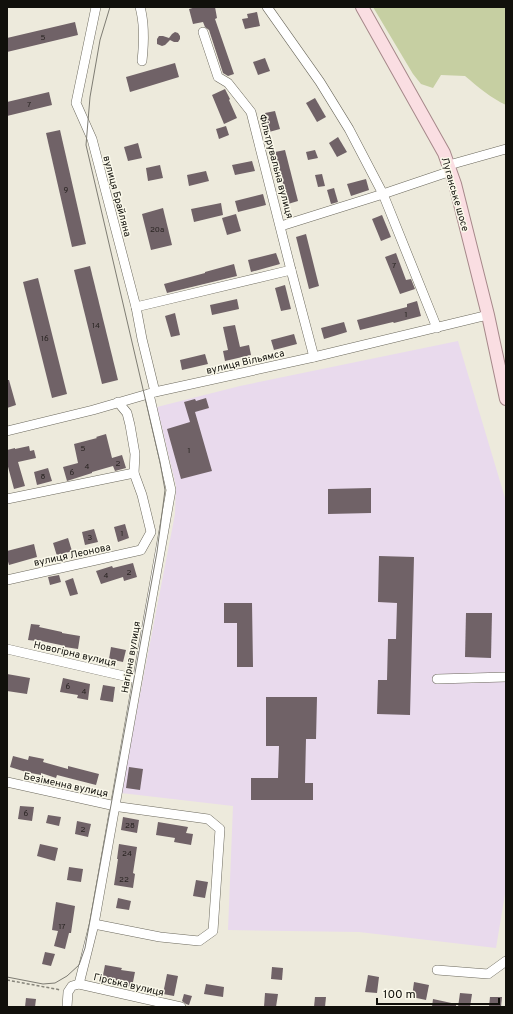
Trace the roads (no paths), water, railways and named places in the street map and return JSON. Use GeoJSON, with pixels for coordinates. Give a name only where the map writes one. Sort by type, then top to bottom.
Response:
{"type":"FeatureCollection","features":[{"type":"Feature","properties":{"kind":"main road","name":"Луганське шосе"},"geometry":{"type":"LineString","coordinates":[[362,7],[444,153],[450,168],[488,315],[506,399]]}},
{"type":"Feature","properties":{"kind":"street","name":"вулиця Брайляна"},"geometry":{"type":"LineString","coordinates":[[96,7],[76,103],[92,140],[136,307],[152,393]]}},
{"type":"Feature","properties":{"kind":"street"},"geometry":{"type":"LineString","coordinates":[[142,7],[144,44],[142,61]]}},
{"type":"Feature","properties":{"kind":"street"},"geometry":{"type":"LineString","coordinates":[[267,7],[320,82],[349,129],[383,194],[438,328]]}},
{"type":"Feature","properties":{"kind":"street","name":"Фільтрувальна вулиця"},"geometry":{"type":"LineString","coordinates":[[203,32],[218,77],[228,83],[251,112],[314,356]]}},
{"type":"Feature","properties":{"kind":"street","name":"Фільтрувальна вулиця"},"geometry":{"type":"LineString","coordinates":[[281,226],[383,194],[450,168],[506,149]]}},
{"type":"Feature","properties":{"kind":"street"},"geometry":{"type":"LineString","coordinates":[[136,307],[291,270]]}},
{"type":"Feature","properties":{"kind":"street","name":"вулиця Вільямса"},"geometry":{"type":"LineString","coordinates":[[7,431],[92,410],[152,393],[438,328],[488,315]]}},
{"type":"Feature","properties":{"kind":"street","name":"Нагірна вулиця"},"geometry":{"type":"LineString","coordinates":[[66,1007],[94,924],[117,806],[137,679],[171,490],[152,393]]}},
{"type":"Feature","properties":{"kind":"street"},"geometry":{"type":"LineString","coordinates":[[7,499],[134,473],[135,454],[130,425],[126,413],[118,402]]}},
{"type":"Feature","properties":{"kind":"street","name":"вулиця Леонова"},"geometry":{"type":"LineString","coordinates":[[7,580],[141,550],[152,532],[142,495],[134,473]]}},
{"type":"Feature","properties":{"kind":"street","name":"Новогірна вулиця"},"geometry":{"type":"LineString","coordinates":[[7,649],[137,679]]}},
{"type":"Feature","properties":{"kind":"street"},"geometry":{"type":"LineString","coordinates":[[438,679],[506,677]]}},
{"type":"Feature","properties":{"kind":"street","name":"Безіменна вулиця"},"geometry":{"type":"LineString","coordinates":[[7,782],[117,806]]}},
{"type":"Feature","properties":{"kind":"street"},"geometry":{"type":"LineString","coordinates":[[94,924],[160,937],[199,941],[213,931],[220,829],[208,819],[117,806]]}},
{"type":"Feature","properties":{"kind":"street"},"geometry":{"type":"LineString","coordinates":[[437,970],[488,974],[506,961]]}},
{"type":"Feature","properties":{"kind":"street","name":"Гірська вулиця"},"geometry":{"type":"LineString","coordinates":[[73,987],[181,1007]]}},
{"type":"Feature","properties":{"kind":"tram line"},"geometry":{"type":"LineString","coordinates":[[7,977],[43,984],[55,983],[67,976],[79,965],[85,948],[157,552],[165,490],[160,462],[86,145],[90,97],[100,40],[110,7]]}}]}
